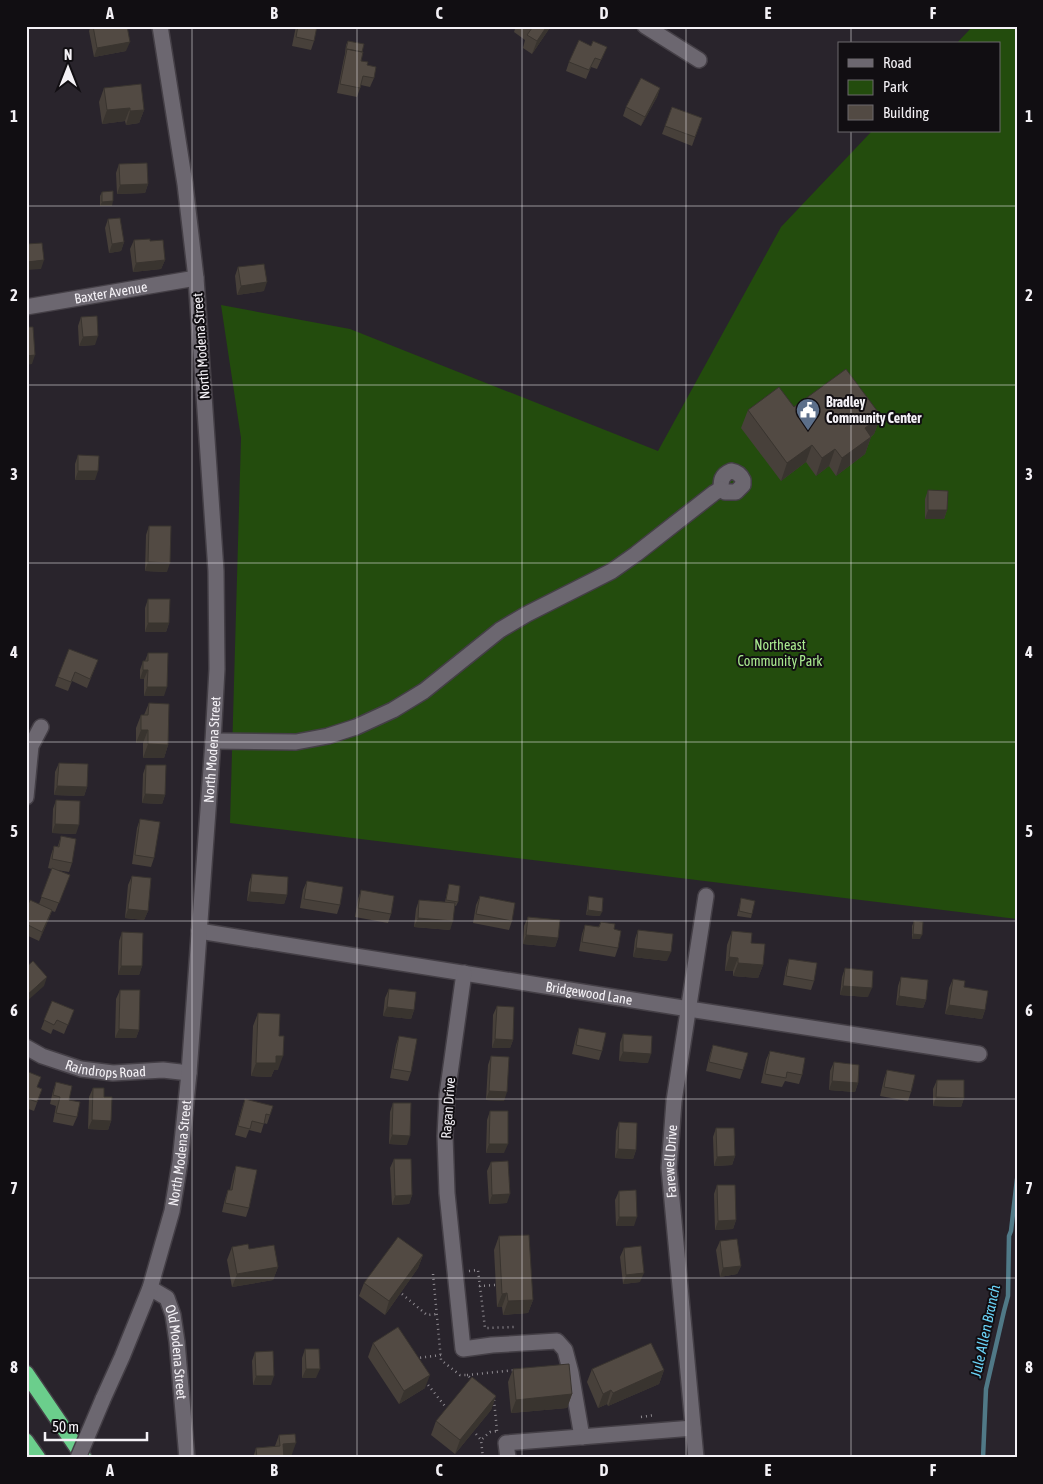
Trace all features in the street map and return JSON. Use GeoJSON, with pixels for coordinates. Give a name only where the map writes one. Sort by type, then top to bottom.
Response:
{"type":"FeatureCollection","features":[{"type":"Feature","properties":{"kind":"highway"},"geometry":{"type":"LineString","coordinates":[[26,1373],[84,1458]]}},
{"type":"Feature","properties":{"kind":"highway"},"geometry":{"type":"LineString","coordinates":[[26,1441],[38,1458]]}},
{"type":"Feature","properties":{"kind":"street","name":"North Modena Street"},"geometry":{"type":"LineString","coordinates":[[78,1458],[122,1358],[150,1288],[172,1211],[181,1154],[189,1073],[213,741],[217,670],[216,571],[196,278],[160,26]]}},
{"type":"Feature","properties":{"kind":"street"},"geometry":{"type":"LineString","coordinates":[[645,26],[699,60]]}},
{"type":"Feature","properties":{"kind":"street","name":"Baxter Avenue"},"geometry":{"type":"LineString","coordinates":[[26,307],[196,278]]}},
{"type":"Feature","properties":{"kind":"street"},"geometry":{"type":"LineString","coordinates":[[213,741],[296,742],[356,728],[393,710],[424,691],[500,630],[527,614],[612,571],[714,493],[722,489]]}},
{"type":"Feature","properties":{"kind":"street"},"geometry":{"type":"LineString","coordinates":[[26,797],[31,746],[41,727]]}},
{"type":"Feature","properties":{"kind":"street","name":"Farewell Drive"},"geometry":{"type":"LineString","coordinates":[[696,1458],[669,1168],[674,1101],[706,896]]}},
{"type":"Feature","properties":{"kind":"street","name":"Bridgewood Lane"},"geometry":{"type":"LineString","coordinates":[[199,931],[979,1054]]}},
{"type":"Feature","properties":{"kind":"street","name":"Ragan Drive"},"geometry":{"type":"LineString","coordinates":[[464,973],[447,1095],[445,1136],[447,1193],[463,1349],[492,1345],[557,1341],[565,1350],[571,1373],[582,1437]]}},
{"type":"Feature","properties":{"kind":"street","name":"Raindrops Road"},"geometry":{"type":"LineString","coordinates":[[26,1047],[42,1056],[81,1069],[113,1073],[163,1070],[189,1073]]}},
{"type":"Feature","properties":{"kind":"street","name":"Old Modena Street"},"geometry":{"type":"LineString","coordinates":[[150,1288],[167,1298],[173,1314],[187,1458]]}},
{"type":"Feature","properties":{"kind":"street"},"geometry":{"type":"LineString","coordinates":[[508,1458],[506,1443],[693,1428]]}},
{"type":"Feature","properties":{"kind":"path"},"geometry":{"type":"LineString","coordinates":[[478,1270],[485,1328],[516,1327]]}},
{"type":"Feature","properties":{"kind":"path"},"geometry":{"type":"LineString","coordinates":[[479,1286],[496,1284]]}},
{"type":"Feature","properties":{"kind":"path"},"geometry":{"type":"LineString","coordinates":[[402,1294],[427,1315],[437,1314]]}},
{"type":"Feature","properties":{"kind":"path"},"geometry":{"type":"LineString","coordinates":[[411,1363],[418,1358],[441,1355]]}},
{"type":"Feature","properties":{"kind":"path"},"geometry":{"type":"LineString","coordinates":[[467,1375],[524,1369]]}},
{"type":"Feature","properties":{"kind":"path"},"geometry":{"type":"LineString","coordinates":[[422,1377],[449,1411]]}},
{"type":"Feature","properties":{"kind":"path"},"geometry":{"type":"LineString","coordinates":[[476,1434],[481,1440]]}},
{"type":"Feature","properties":{"kind":"green space","name":"Northeast Community Park"},"geometry":{"type":"Polygon","coordinates":[[[973,26],[1017,26],[1017,919],[230,823],[241,438],[221,305],[350,329],[658,451],[781,227],[871,132],[1000,132],[1000,42],[958,42],[973,26]]]}},
{"type":"Feature","properties":{"kind":"building"},"geometry":{"type":"Polygon","coordinates":[[[93,26],[127,26],[130,42],[97,48],[93,26]]]}},
{"type":"Feature","properties":{"kind":"building"},"geometry":{"type":"Polygon","coordinates":[[[298,26],[317,26],[314,41],[296,37],[298,26]]]}},
{"type":"Feature","properties":{"kind":"building"},"geometry":{"type":"Polygon","coordinates":[[[530,26],[547,26],[537,41],[527,35],[532,28],[530,26]]]}},
{"type":"Feature","properties":{"kind":"building"},"geometry":{"type":"Polygon","coordinates":[[[579,40],[591,46],[593,41],[607,47],[601,60],[595,58],[589,70],[569,62],[579,40]]]}},
{"type":"Feature","properties":{"kind":"building"},"geometry":{"type":"Polygon","coordinates":[[[348,41],[364,44],[362,52],[346,49],[348,41]]]}},
{"type":"Feature","properties":{"kind":"building"},"geometry":{"type":"Polygon","coordinates":[[[347,49],[363,52],[361,61],[368,62],[367,65],[376,67],[374,78],[363,76],[360,88],[340,84],[347,49]]]}},
{"type":"Feature","properties":{"kind":"building"},"geometry":{"type":"Polygon","coordinates":[[[641,78],[660,88],[645,117],[626,107],[641,78]]]}},
{"type":"Feature","properties":{"kind":"building"},"geometry":{"type":"Polygon","coordinates":[[[141,84],[144,110],[130,111],[130,108],[107,110],[104,88],[141,84]]]}},
{"type":"Feature","properties":{"kind":"building"},"geometry":{"type":"Polygon","coordinates":[[[672,107],[702,118],[695,137],[665,126],[672,107]]]}},
{"type":"Feature","properties":{"kind":"building"},"geometry":{"type":"Polygon","coordinates":[[[147,163],[148,184],[120,185],[119,164],[147,163]]]}},
{"type":"Feature","properties":{"kind":"building"},"geometry":{"type":"Polygon","coordinates":[[[113,191],[113,201],[102,202],[102,192],[113,191]]]}},
{"type":"Feature","properties":{"kind":"building"},"geometry":{"type":"Polygon","coordinates":[[[120,218],[124,242],[112,244],[108,219],[120,218]]]}},
{"type":"Feature","properties":{"kind":"building"},"geometry":{"type":"Polygon","coordinates":[[[150,239],[150,241],[163,240],[165,260],[136,263],[134,240],[150,239]]]}},
{"type":"Feature","properties":{"kind":"building"},"geometry":{"type":"Polygon","coordinates":[[[42,243],[44,260],[27,262],[28,266],[26,267],[26,244],[42,243]]]}},
{"type":"Feature","properties":{"kind":"building"},"geometry":{"type":"Polygon","coordinates":[[[264,264],[267,282],[241,286],[238,267],[264,264]]]}},
{"type":"Feature","properties":{"kind":"building"},"geometry":{"type":"Polygon","coordinates":[[[97,316],[98,336],[83,337],[81,317],[97,316]]]}},
{"type":"Feature","properties":{"kind":"building"},"geometry":{"type":"Polygon","coordinates":[[[26,327],[33,327],[35,355],[26,356],[26,327]]]}},
{"type":"Feature","properties":{"kind":"building","name":"Bradley Community Center"},"geometry":{"type":"Polygon","coordinates":[[[846,369],[881,416],[865,428],[871,437],[842,458],[835,449],[822,458],[812,445],[787,463],[748,410],[779,387],[794,407],[846,369]]]}},
{"type":"Feature","properties":{"kind":"building"},"geometry":{"type":"Polygon","coordinates":[[[78,455],[99,456],[98,471],[78,471],[78,455]]]}},
{"type":"Feature","properties":{"kind":"building"},"geometry":{"type":"Polygon","coordinates":[[[928,490],[948,491],[947,510],[928,510],[928,490]]]}},
{"type":"Feature","properties":{"kind":"building"},"geometry":{"type":"Polygon","coordinates":[[[149,526],[171,526],[170,563],[148,562],[149,526]]]}},
{"type":"Feature","properties":{"kind":"building"},"geometry":{"type":"Polygon","coordinates":[[[148,599],[170,599],[169,623],[148,623],[148,599]]]}},
{"type":"Feature","properties":{"kind":"building"},"geometry":{"type":"Polygon","coordinates":[[[69,649],[98,660],[90,679],[75,672],[71,682],[58,677],[69,649]]]}},
{"type":"Feature","properties":{"kind":"building"},"geometry":{"type":"Polygon","coordinates":[[[148,653],[168,653],[167,687],[147,687],[148,670],[143,670],[143,661],[148,661],[148,653]]]}},
{"type":"Feature","properties":{"kind":"building"},"geometry":{"type":"Polygon","coordinates":[[[149,703],[169,704],[168,745],[148,744],[148,730],[141,730],[141,715],[148,715],[149,703]]]}},
{"type":"Feature","properties":{"kind":"building"},"geometry":{"type":"Polygon","coordinates":[[[59,763],[88,764],[87,787],[57,786],[59,763]]]}},
{"type":"Feature","properties":{"kind":"building"},"geometry":{"type":"Polygon","coordinates":[[[146,765],[166,765],[165,795],[145,794],[146,765]]]}},
{"type":"Feature","properties":{"kind":"building"},"geometry":{"type":"Polygon","coordinates":[[[56,800],[80,801],[79,825],[55,824],[56,800]]]}},
{"type":"Feature","properties":{"kind":"building"},"geometry":{"type":"Polygon","coordinates":[[[140,819],[160,822],[154,858],[135,855],[140,819]]]}},
{"type":"Feature","properties":{"kind":"building"},"geometry":{"type":"Polygon","coordinates":[[[61,836],[76,839],[72,863],[52,859],[54,846],[59,847],[61,836]]]}},
{"type":"Feature","properties":{"kind":"building"},"geometry":{"type":"Polygon","coordinates":[[[52,868],[70,875],[59,903],[41,897],[52,868]]]}},
{"type":"Feature","properties":{"kind":"building"},"geometry":{"type":"Polygon","coordinates":[[[252,874],[288,877],[287,895],[250,892],[252,874]]]}},
{"type":"Feature","properties":{"kind":"building"},"geometry":{"type":"Polygon","coordinates":[[[132,876],[151,878],[148,911],[128,909],[132,876]]]}},
{"type":"Feature","properties":{"kind":"building"},"geometry":{"type":"Polygon","coordinates":[[[307,881],[343,887],[340,905],[304,899],[307,881]]]}},
{"type":"Feature","properties":{"kind":"building"},"geometry":{"type":"Polygon","coordinates":[[[449,884],[460,886],[458,902],[446,900],[449,884]]]}},
{"type":"Feature","properties":{"kind":"building"},"geometry":{"type":"Polygon","coordinates":[[[361,890],[394,896],[391,914],[358,908],[361,890]]]}},
{"type":"Feature","properties":{"kind":"building"},"geometry":{"type":"Polygon","coordinates":[[[480,896],[515,903],[512,921],[476,914],[480,896]]]}},
{"type":"Feature","properties":{"kind":"building"},"geometry":{"type":"Polygon","coordinates":[[[589,896],[603,898],[602,912],[588,910],[589,896]]]}},
{"type":"Feature","properties":{"kind":"building"},"geometry":{"type":"Polygon","coordinates":[[[741,898],[755,901],[752,914],[739,911],[741,898]]]}},
{"type":"Feature","properties":{"kind":"building"},"geometry":{"type":"Polygon","coordinates":[[[30,900],[52,910],[42,932],[26,924],[26,909],[30,900]]]}},
{"type":"Feature","properties":{"kind":"building"},"geometry":{"type":"Polygon","coordinates":[[[419,900],[455,903],[453,921],[418,918],[419,900]]]}},
{"type":"Feature","properties":{"kind":"building"},"geometry":{"type":"Polygon","coordinates":[[[528,917],[560,920],[558,938],[526,935],[528,917]]]}},
{"type":"Feature","properties":{"kind":"building"},"geometry":{"type":"Polygon","coordinates":[[[914,921],[923,922],[922,935],[913,934],[914,921]]]}},
{"type":"Feature","properties":{"kind":"building"},"geometry":{"type":"Polygon","coordinates":[[[601,922],[615,924],[614,929],[621,931],[618,948],[582,942],[585,925],[599,927],[601,922]]]}},
{"type":"Feature","properties":{"kind":"building"},"geometry":{"type":"Polygon","coordinates":[[[638,930],[673,934],[671,952],[636,948],[638,930]]]}},
{"type":"Feature","properties":{"kind":"building"},"geometry":{"type":"Polygon","coordinates":[[[732,931],[752,933],[751,943],[765,944],[763,965],[738,963],[738,958],[729,957],[732,931]]]}},
{"type":"Feature","properties":{"kind":"building"},"geometry":{"type":"Polygon","coordinates":[[[122,932],[143,933],[142,966],[121,966],[122,932]]]}},
{"type":"Feature","properties":{"kind":"building"},"geometry":{"type":"Polygon","coordinates":[[[789,959],[817,963],[814,981],[786,976],[789,959]]]}},
{"type":"Feature","properties":{"kind":"building"},"geometry":{"type":"Polygon","coordinates":[[[33,961],[47,977],[26,996],[26,967],[33,961]]]}},
{"type":"Feature","properties":{"kind":"building"},"geometry":{"type":"Polygon","coordinates":[[[845,968],[873,971],[872,988],[843,986],[845,968]]]}},
{"type":"Feature","properties":{"kind":"building"},"geometry":{"type":"Polygon","coordinates":[[[901,977],[928,980],[926,1000],[899,996],[901,977]]]}},
{"type":"Feature","properties":{"kind":"building"},"geometry":{"type":"Polygon","coordinates":[[[953,979],[965,981],[964,987],[988,991],[985,1010],[949,1005],[953,979]]]}},
{"type":"Feature","properties":{"kind":"building"},"geometry":{"type":"Polygon","coordinates":[[[389,989],[416,992],[414,1010],[387,1007],[389,989]]]}},
{"type":"Feature","properties":{"kind":"building"},"geometry":{"type":"Polygon","coordinates":[[[120,990],[140,990],[139,1030],[119,1029],[120,990]]]}},
{"type":"Feature","properties":{"kind":"building"},"geometry":{"type":"Polygon","coordinates":[[[52,1001],[74,1010],[68,1025],[57,1020],[54,1025],[44,1020],[52,1001]]]}},
{"type":"Feature","properties":{"kind":"building"},"geometry":{"type":"Polygon","coordinates":[[[497,1006],[514,1007],[513,1040],[495,1039],[497,1006]]]}},
{"type":"Feature","properties":{"kind":"building"},"geometry":{"type":"Polygon","coordinates":[[[258,1013],[280,1014],[279,1036],[284,1036],[283,1056],[276,1056],[276,1063],[256,1063],[258,1013]]]}},
{"type":"Feature","properties":{"kind":"building"},"geometry":{"type":"Polygon","coordinates":[[[579,1028],[606,1033],[602,1051],[576,1045],[579,1028]]]}},
{"type":"Feature","properties":{"kind":"building"},"geometry":{"type":"Polygon","coordinates":[[[623,1034],[652,1036],[651,1054],[623,1052],[623,1034]]]}},
{"type":"Feature","properties":{"kind":"building"},"geometry":{"type":"Polygon","coordinates":[[[399,1036],[417,1039],[411,1072],[393,1069],[399,1036]]]}},
{"type":"Feature","properties":{"kind":"building"},"geometry":{"type":"Polygon","coordinates":[[[713,1045],[748,1053],[743,1070],[709,1062],[713,1045]]]}},
{"type":"Feature","properties":{"kind":"building"},"geometry":{"type":"Polygon","coordinates":[[[770,1051],[805,1058],[802,1075],[787,1072],[786,1078],[765,1074],[770,1051]]]}},
{"type":"Feature","properties":{"kind":"building"},"geometry":{"type":"Polygon","coordinates":[[[491,1056],[509,1057],[507,1092],[489,1091],[491,1056]]]}},
{"type":"Feature","properties":{"kind":"building"},"geometry":{"type":"Polygon","coordinates":[[[834,1062],[859,1065],[858,1083],[832,1081],[834,1062]]]}},
{"type":"Feature","properties":{"kind":"building"},"geometry":{"type":"Polygon","coordinates":[[[887,1070],[915,1075],[911,1092],[884,1087],[887,1070]]]}},
{"type":"Feature","properties":{"kind":"building"},"geometry":{"type":"Polygon","coordinates":[[[26,1071],[41,1077],[37,1087],[42,1089],[37,1102],[26,1098],[26,1071]]]}},
{"type":"Feature","properties":{"kind":"building"},"geometry":{"type":"Polygon","coordinates":[[[937,1080],[964,1080],[964,1098],[936,1097],[937,1080]]]}},
{"type":"Feature","properties":{"kind":"building"},"geometry":{"type":"Polygon","coordinates":[[[56,1082],[72,1086],[69,1100],[80,1102],[77,1117],[56,1113],[60,1097],[53,1095],[56,1082]]]}},
{"type":"Feature","properties":{"kind":"building"},"geometry":{"type":"Polygon","coordinates":[[[93,1088],[104,1088],[104,1097],[112,1097],[111,1121],[92,1120],[93,1088]]]}},
{"type":"Feature","properties":{"kind":"building"},"geometry":{"type":"Polygon","coordinates":[[[245,1099],[273,1106],[270,1115],[266,1114],[264,1124],[252,1121],[250,1129],[238,1126],[245,1099]]]}},
{"type":"Feature","properties":{"kind":"building"},"geometry":{"type":"Polygon","coordinates":[[[393,1103],[411,1103],[410,1136],[392,1135],[393,1103]]]}},
{"type":"Feature","properties":{"kind":"building"},"geometry":{"type":"Polygon","coordinates":[[[490,1111],[508,1111],[508,1144],[489,1144],[490,1111]]]}},
{"type":"Feature","properties":{"kind":"building"},"geometry":{"type":"Polygon","coordinates":[[[619,1122],[637,1123],[636,1150],[618,1149],[619,1122]]]}},
{"type":"Feature","properties":{"kind":"building"},"geometry":{"type":"Polygon","coordinates":[[[716,1128],[734,1128],[735,1156],[717,1157],[716,1128]]]}},
{"type":"Feature","properties":{"kind":"building"},"geometry":{"type":"Polygon","coordinates":[[[394,1159],[411,1159],[412,1195],[395,1196],[394,1159]]]}},
{"type":"Feature","properties":{"kind":"building"},"geometry":{"type":"Polygon","coordinates":[[[508,1161],[510,1194],[492,1195],[491,1162],[508,1161]]]}},
{"type":"Feature","properties":{"kind":"building"},"geometry":{"type":"Polygon","coordinates":[[[236,1166],[257,1170],[249,1208],[225,1203],[228,1190],[232,1190],[236,1166]]]}},
{"type":"Feature","properties":{"kind":"building"},"geometry":{"type":"Polygon","coordinates":[[[717,1185],[735,1185],[736,1220],[718,1221],[717,1185]]]}},
{"type":"Feature","properties":{"kind":"building"},"geometry":{"type":"Polygon","coordinates":[[[636,1190],[637,1217],[619,1217],[619,1191],[636,1190]]]}},
{"type":"Feature","properties":{"kind":"building"},"geometry":{"type":"Polygon","coordinates":[[[529,1235],[533,1300],[508,1301],[507,1293],[502,1294],[499,1236],[529,1235]]]}},
{"type":"Feature","properties":{"kind":"building"},"geometry":{"type":"Polygon","coordinates":[[[398,1237],[423,1255],[389,1301],[364,1283],[398,1237]]]}},
{"type":"Feature","properties":{"kind":"building"},"geometry":{"type":"Polygon","coordinates":[[[737,1239],[741,1266],[723,1268],[720,1241],[737,1239]]]}},
{"type":"Feature","properties":{"kind":"building"},"geometry":{"type":"Polygon","coordinates":[[[248,1244],[249,1249],[274,1245],[278,1267],[237,1274],[232,1247],[248,1244]]]}},
{"type":"Feature","properties":{"kind":"building"},"geometry":{"type":"Polygon","coordinates":[[[641,1246],[644,1273],[626,1275],[624,1248],[641,1246]]]}},
{"type":"Feature","properties":{"kind":"building"},"geometry":{"type":"Polygon","coordinates":[[[398,1327],[430,1375],[404,1391],[373,1343],[398,1327]]]}},
{"type":"Feature","properties":{"kind":"building"},"geometry":{"type":"Polygon","coordinates":[[[651,1343],[664,1370],[613,1393],[611,1390],[603,1394],[592,1369],[651,1343]]]}},
{"type":"Feature","properties":{"kind":"building"},"geometry":{"type":"Polygon","coordinates":[[[305,1349],[319,1349],[320,1369],[306,1369],[305,1349]]]}},
{"type":"Feature","properties":{"kind":"building"},"geometry":{"type":"Polygon","coordinates":[[[273,1351],[274,1376],[256,1376],[255,1352],[273,1351]]]}},
{"type":"Feature","properties":{"kind":"building"},"geometry":{"type":"Polygon","coordinates":[[[569,1364],[572,1394],[516,1400],[513,1369],[569,1364]]]}},
{"type":"Feature","properties":{"kind":"building"},"geometry":{"type":"Polygon","coordinates":[[[472,1377],[496,1396],[460,1440],[436,1421],[472,1377]]]}},
{"type":"Feature","properties":{"kind":"building"},"geometry":{"type":"Polygon","coordinates":[[[295,1434],[296,1443],[283,1444],[284,1458],[257,1458],[256,1448],[280,1446],[279,1435],[295,1434]]]}},
{"type":"Feature","properties":{"kind":"building"},"geometry":{"type":"Polygon","coordinates":[[[335,1456],[335,1458],[320,1458],[320,1457],[335,1456]]]}},
{"type":"Feature","properties":{"kind":"building"},"geometry":{"type":"Polygon","coordinates":[[[453,1456],[453,1458],[427,1458],[453,1456]]]}},
{"type":"Feature","properties":{"kind":"waterway","name":"Jule Allen Branch"},"geometry":{"type":"LineString","coordinates":[[983,1458],[986,1389],[1008,1296],[1009,1236],[1017,1179]]}},
{"type":"Feature","properties":{"kind":"place","name":"Bradley Community Center"},"geometry":{"type":"Point","coordinates":[808,431]}}]}
